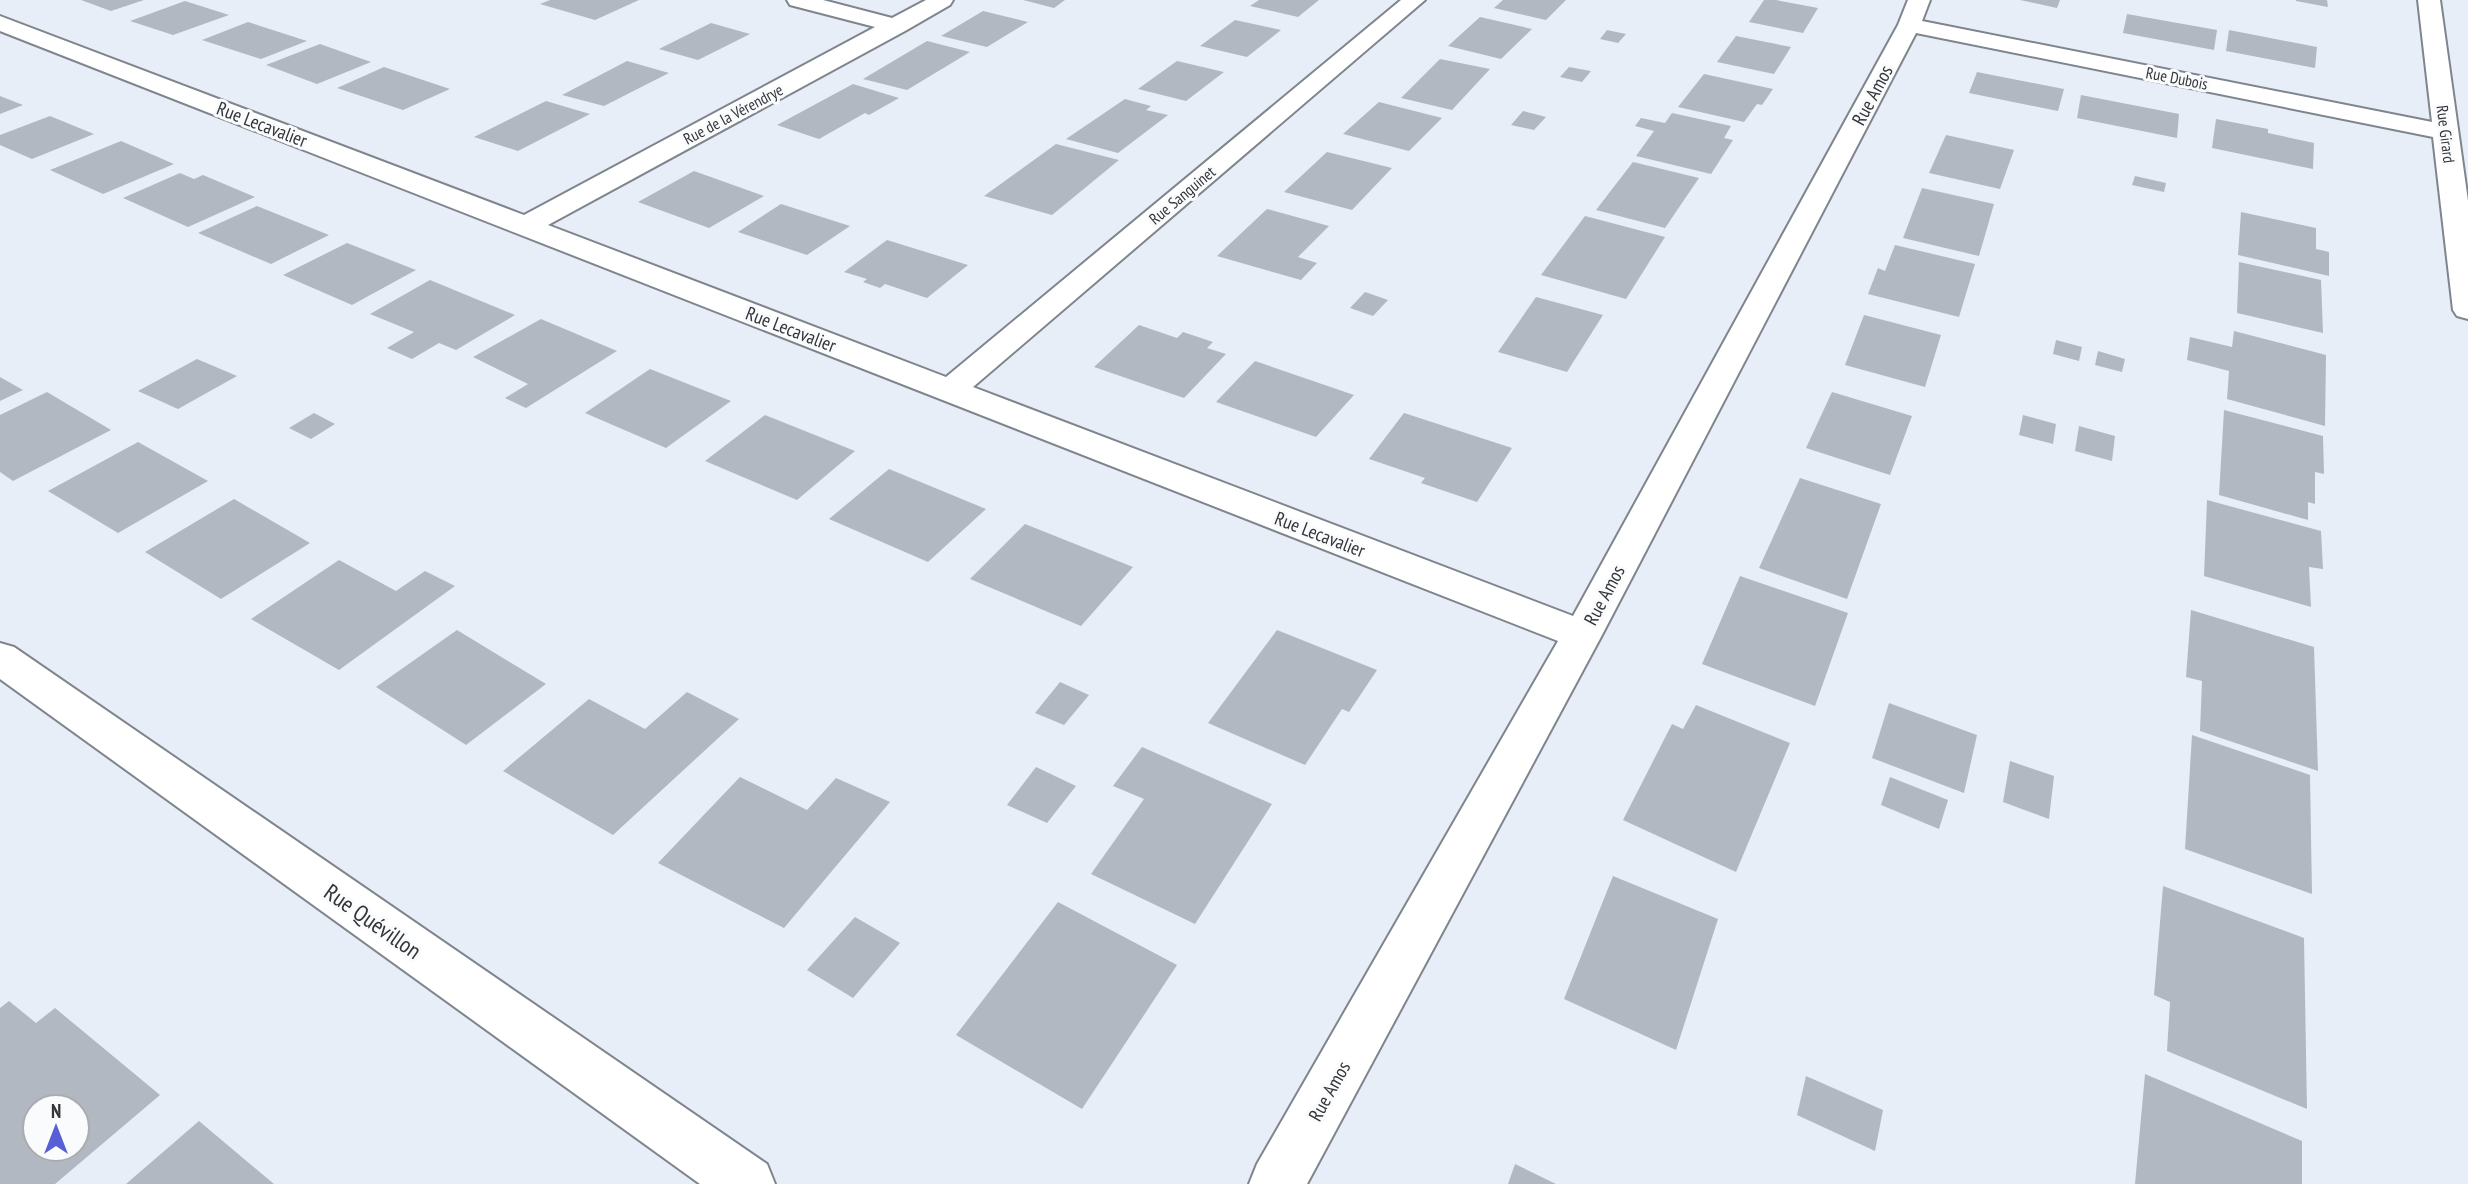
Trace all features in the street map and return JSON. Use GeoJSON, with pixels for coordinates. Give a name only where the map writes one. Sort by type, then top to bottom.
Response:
{"type":"FeatureCollection","features":[{"type":"Feature","properties":{"kind":"street"},"geometry":{"type":"LineString","coordinates":[[798,0],[897,26]]}},
{"type":"Feature","properties":{"kind":"street","name":"Rue de la Vérendrye"},"geometry":{"type":"LineString","coordinates":[[524,226],[942,0]]}},
{"type":"Feature","properties":{"kind":"street","name":"Rue Sanguinet"},"geometry":{"type":"LineString","coordinates":[[949,391],[1414,0]]}},
{"type":"Feature","properties":{"kind":"street","name":"Rue Girard"},"geometry":{"type":"LineString","coordinates":[[2429,0],[2468,310]]}},
{"type":"Feature","properties":{"kind":"street","name":"Rue Dubois"},"geometry":{"type":"LineString","coordinates":[[1914,12],[2446,132]]}},
{"type":"Feature","properties":{"kind":"street","name":"Rue Amos"},"geometry":{"type":"LineString","coordinates":[[1277,1184],[1582,635],[1914,12]]}},
{"type":"Feature","properties":{"kind":"street","name":"Rue Lecavalier"},"geometry":{"type":"LineString","coordinates":[[0,23],[1582,635]]}},
{"type":"Feature","properties":{"kind":"street","name":"Rue Quévillon"},"geometry":{"type":"LineString","coordinates":[[0,658],[747,1184]]}},
{"type":"Feature","properties":{"kind":"building"},"geometry":{"type":"Polygon","coordinates":[[[81,0],[144,0],[111,11],[81,0]]]}},
{"type":"Feature","properties":{"kind":"building"},"geometry":{"type":"Polygon","coordinates":[[[550,0],[639,0],[595,20],[540,4],[550,0]]]}},
{"type":"Feature","properties":{"kind":"building"},"geometry":{"type":"Polygon","coordinates":[[[1023,0],[1065,0],[1054,8],[1023,0]]]}},
{"type":"Feature","properties":{"kind":"building"},"geometry":{"type":"Polygon","coordinates":[[[1259,0],[1319,0],[1298,17],[1250,6],[1259,0]]]}},
{"type":"Feature","properties":{"kind":"building"},"geometry":{"type":"Polygon","coordinates":[[[1503,0],[1566,0],[1546,20],[1494,8],[1503,0]]]}},
{"type":"Feature","properties":{"kind":"building"},"geometry":{"type":"Polygon","coordinates":[[[1764,0],[1818,8],[1803,33],[1749,22],[1764,0]]]}},
{"type":"Feature","properties":{"kind":"building"},"geometry":{"type":"Polygon","coordinates":[[[2020,0],[2060,0],[2057,8],[2020,0]]]}},
{"type":"Feature","properties":{"kind":"building"},"geometry":{"type":"Polygon","coordinates":[[[2327,0],[2328,7],[2296,1],[2327,0]]]}},
{"type":"Feature","properties":{"kind":"building"},"geometry":{"type":"Polygon","coordinates":[[[185,1],[229,15],[173,35],[130,21],[185,1]]]}},
{"type":"Feature","properties":{"kind":"building"},"geometry":{"type":"Polygon","coordinates":[[[983,11],[1028,22],[987,47],[941,36],[983,11]]]}},
{"type":"Feature","properties":{"kind":"building"},"geometry":{"type":"Polygon","coordinates":[[[2127,14],[2217,30],[2214,50],[2123,33],[2127,14]]]}},
{"type":"Feature","properties":{"kind":"building"},"geometry":{"type":"Polygon","coordinates":[[[1480,17],[1532,29],[1501,59],[1448,46],[1480,17]]]}},
{"type":"Feature","properties":{"kind":"building"},"geometry":{"type":"Polygon","coordinates":[[[1235,20],[1281,30],[1247,57],[1200,46],[1235,20]]]}},
{"type":"Feature","properties":{"kind":"building"},"geometry":{"type":"Polygon","coordinates":[[[248,22],[307,41],[261,59],[202,40],[248,22]]]}},
{"type":"Feature","properties":{"kind":"building"},"geometry":{"type":"Polygon","coordinates":[[[711,23],[750,34],[698,60],[659,49],[711,23]]]}},
{"type":"Feature","properties":{"kind":"building"},"geometry":{"type":"Polygon","coordinates":[[[1607,30],[1626,34],[1618,43],[1600,39],[1607,30]]]}},
{"type":"Feature","properties":{"kind":"building"},"geometry":{"type":"Polygon","coordinates":[[[2229,30],[2317,47],[2315,68],[2226,51],[2229,30]]]}},
{"type":"Feature","properties":{"kind":"building"},"geometry":{"type":"Polygon","coordinates":[[[1736,36],[1791,47],[1774,74],[1717,62],[1736,36]]]}},
{"type":"Feature","properties":{"kind":"building"},"geometry":{"type":"Polygon","coordinates":[[[927,41],[970,52],[907,90],[863,79],[927,41]]]}},
{"type":"Feature","properties":{"kind":"building"},"geometry":{"type":"Polygon","coordinates":[[[320,44],[371,62],[317,84],[266,65],[320,44]]]}},
{"type":"Feature","properties":{"kind":"building"},"geometry":{"type":"Polygon","coordinates":[[[1440,59],[1490,69],[1452,110],[1401,98],[1440,59]]]}},
{"type":"Feature","properties":{"kind":"building"},"geometry":{"type":"Polygon","coordinates":[[[627,61],[669,73],[604,106],[562,95],[627,61]]]}},
{"type":"Feature","properties":{"kind":"building"},"geometry":{"type":"Polygon","coordinates":[[[1177,61],[1224,72],[1186,101],[1138,89],[1177,61]]]}},
{"type":"Feature","properties":{"kind":"building"},"geometry":{"type":"Polygon","coordinates":[[[384,67],[450,89],[403,110],[337,88],[384,67]]]}},
{"type":"Feature","properties":{"kind":"building"},"geometry":{"type":"Polygon","coordinates":[[[1569,67],[1591,71],[1582,82],[1560,77],[1569,67]]]}},
{"type":"Feature","properties":{"kind":"building"},"geometry":{"type":"Polygon","coordinates":[[[1977,72],[2064,89],[2058,111],[1969,93],[1977,72]]]}},
{"type":"Feature","properties":{"kind":"building"},"geometry":{"type":"Polygon","coordinates":[[[1704,74],[1773,89],[1762,105],[1757,104],[1744,122],[1678,107],[1704,74]]]}},
{"type":"Feature","properties":{"kind":"building"},"geometry":{"type":"Polygon","coordinates":[[[853,84],[899,98],[869,115],[865,113],[819,139],[777,125],[853,84]]]}},
{"type":"Feature","properties":{"kind":"building"},"geometry":{"type":"Polygon","coordinates":[[[2081,95],[2179,114],[2177,138],[2077,118],[2081,95]]]}},
{"type":"Feature","properties":{"kind":"building"},"geometry":{"type":"Polygon","coordinates":[[[0,96],[23,105],[0,114],[0,96]]]}},
{"type":"Feature","properties":{"kind":"building"},"geometry":{"type":"Polygon","coordinates":[[[1125,99],[1151,106],[1146,110],[1168,115],[1118,153],[1066,139],[1125,99]]]}},
{"type":"Feature","properties":{"kind":"building"},"geometry":{"type":"Polygon","coordinates":[[[546,101],[590,114],[518,151],[474,137],[546,101]]]}},
{"type":"Feature","properties":{"kind":"building"},"geometry":{"type":"Polygon","coordinates":[[[1379,102],[1442,118],[1409,151],[1343,134],[1379,102]]]}},
{"type":"Feature","properties":{"kind":"building"},"geometry":{"type":"Polygon","coordinates":[[[1523,111],[1546,117],[1534,130],[1511,125],[1523,111]]]}},
{"type":"Feature","properties":{"kind":"building"},"geometry":{"type":"Polygon","coordinates":[[[1672,113],[1731,126],[1724,138],[1733,140],[1711,174],[1636,156],[1654,131],[1635,126],[1641,118],[1665,123],[1672,113]]]}},
{"type":"Feature","properties":{"kind":"building"},"geometry":{"type":"Polygon","coordinates":[[[50,116],[94,134],[32,159],[0,145],[0,135],[50,116]]]}},
{"type":"Feature","properties":{"kind":"building"},"geometry":{"type":"Polygon","coordinates":[[[2216,119],[2268,129],[2268,133],[2314,143],[2313,169],[2212,148],[2216,119]]]}},
{"type":"Feature","properties":{"kind":"building"},"geometry":{"type":"Polygon","coordinates":[[[1946,135],[2014,150],[2000,189],[1929,173],[1946,135]]]}},
{"type":"Feature","properties":{"kind":"building"},"geometry":{"type":"Polygon","coordinates":[[[121,141],[174,164],[103,194],[50,170],[121,141]]]}},
{"type":"Feature","properties":{"kind":"building"},"geometry":{"type":"Polygon","coordinates":[[[1056,144],[1119,160],[1052,215],[984,196],[1056,144]]]}},
{"type":"Feature","properties":{"kind":"building"},"geometry":{"type":"Polygon","coordinates":[[[1327,152],[1392,168],[1352,210],[1284,192],[1327,152]]]}},
{"type":"Feature","properties":{"kind":"building"},"geometry":{"type":"Polygon","coordinates":[[[1633,162],[1699,178],[1665,228],[1596,210],[1633,162]]]}},
{"type":"Feature","properties":{"kind":"building"},"geometry":{"type":"Polygon","coordinates":[[[694,171],[764,196],[709,228],[638,202],[694,171]]]}},
{"type":"Feature","properties":{"kind":"building"},"geometry":{"type":"Polygon","coordinates":[[[180,173],[194,179],[203,175],[255,197],[188,227],[123,198],[180,173]]]}},
{"type":"Feature","properties":{"kind":"building"},"geometry":{"type":"Polygon","coordinates":[[[2135,176],[2166,183],[2164,192],[2132,185],[2135,176]]]}},
{"type":"Feature","properties":{"kind":"building"},"geometry":{"type":"Polygon","coordinates":[[[1922,188],[1994,204],[1979,256],[1903,238],[1922,188]]]}},
{"type":"Feature","properties":{"kind":"building"},"geometry":{"type":"Polygon","coordinates":[[[781,204],[850,226],[807,255],[738,232],[781,204]]]}},
{"type":"Feature","properties":{"kind":"building"},"geometry":{"type":"Polygon","coordinates":[[[257,206],[329,235],[271,264],[198,233],[257,206]]]}},
{"type":"Feature","properties":{"kind":"building"},"geometry":{"type":"Polygon","coordinates":[[[1267,209],[1329,226],[1298,257],[1317,263],[1301,280],[1217,256],[1267,209]]]}},
{"type":"Feature","properties":{"kind":"building"},"geometry":{"type":"Polygon","coordinates":[[[2241,212],[2316,228],[2316,249],[2329,252],[2329,276],[2238,255],[2241,212]]]}},
{"type":"Feature","properties":{"kind":"building"},"geometry":{"type":"Polygon","coordinates":[[[1585,216],[1665,237],[1626,299],[1541,275],[1585,216]]]}},
{"type":"Feature","properties":{"kind":"building"},"geometry":{"type":"Polygon","coordinates":[[[887,240],[968,265],[927,298],[885,284],[880,288],[863,282],[867,279],[844,272],[887,240]]]}},
{"type":"Feature","properties":{"kind":"building"},"geometry":{"type":"Polygon","coordinates":[[[347,243],[416,270],[352,305],[283,275],[347,243]]]}},
{"type":"Feature","properties":{"kind":"building"},"geometry":{"type":"Polygon","coordinates":[[[1895,245],[1975,264],[1959,317],[1868,294],[1878,268],[1885,271],[1895,245]]]}},
{"type":"Feature","properties":{"kind":"building"},"geometry":{"type":"Polygon","coordinates":[[[2239,262],[2321,280],[2323,333],[2237,313],[2239,262]]]}},
{"type":"Feature","properties":{"kind":"building"},"geometry":{"type":"Polygon","coordinates":[[[430,280],[515,315],[456,350],[439,343],[412,359],[387,348],[414,332],[370,314],[430,280]]]}},
{"type":"Feature","properties":{"kind":"building"},"geometry":{"type":"Polygon","coordinates":[[[1365,292],[1388,300],[1373,316],[1350,308],[1365,292]]]}},
{"type":"Feature","properties":{"kind":"building"},"geometry":{"type":"Polygon","coordinates":[[[1536,297],[1603,315],[1567,372],[1498,352],[1536,297]]]}},
{"type":"Feature","properties":{"kind":"building"},"geometry":{"type":"Polygon","coordinates":[[[1864,315],[1941,335],[1925,387],[1845,365],[1864,315]]]}},
{"type":"Feature","properties":{"kind":"building"},"geometry":{"type":"Polygon","coordinates":[[[541,319],[617,351],[526,408],[505,398],[528,384],[473,357],[541,319]]]}},
{"type":"Feature","properties":{"kind":"building"},"geometry":{"type":"Polygon","coordinates":[[[1139,325],[1177,338],[1183,332],[1213,342],[1207,348],[1226,354],[1184,398],[1094,367],[1139,325]]]}},
{"type":"Feature","properties":{"kind":"building"},"geometry":{"type":"Polygon","coordinates":[[[2234,331],[2326,355],[2325,426],[2227,399],[2229,371],[2187,360],[2190,337],[2232,347],[2234,331]]]}},
{"type":"Feature","properties":{"kind":"building"},"geometry":{"type":"Polygon","coordinates":[[[2056,340],[2082,347],[2079,361],[2053,354],[2056,340]]]}},
{"type":"Feature","properties":{"kind":"building"},"geometry":{"type":"Polygon","coordinates":[[[2098,351],[2125,359],[2122,372],[2095,365],[2098,351]]]}},
{"type":"Feature","properties":{"kind":"building"},"geometry":{"type":"Polygon","coordinates":[[[197,359],[237,376],[178,409],[138,391],[197,359]]]}},
{"type":"Feature","properties":{"kind":"building"},"geometry":{"type":"Polygon","coordinates":[[[1255,361],[1354,395],[1316,437],[1216,402],[1255,361]]]}},
{"type":"Feature","properties":{"kind":"building"},"geometry":{"type":"Polygon","coordinates":[[[650,369],[731,401],[666,448],[585,413],[650,369]]]}},
{"type":"Feature","properties":{"kind":"building"},"geometry":{"type":"Polygon","coordinates":[[[0,377],[23,390],[0,401],[0,377]]]}},
{"type":"Feature","properties":{"kind":"building"},"geometry":{"type":"Polygon","coordinates":[[[47,392],[111,430],[13,481],[0,472],[0,415],[47,392]]]}},
{"type":"Feature","properties":{"kind":"building"},"geometry":{"type":"Polygon","coordinates":[[[1832,392],[1912,416],[1890,475],[1806,448],[1832,392]]]}},
{"type":"Feature","properties":{"kind":"building"},"geometry":{"type":"Polygon","coordinates":[[[2224,410],[2323,436],[2324,474],[2315,472],[2315,504],[2308,502],[2308,520],[2219,495],[2224,410]]]}},
{"type":"Feature","properties":{"kind":"building"},"geometry":{"type":"Polygon","coordinates":[[[314,413],[335,424],[311,439],[289,428],[314,413]]]}},
{"type":"Feature","properties":{"kind":"building"},"geometry":{"type":"Polygon","coordinates":[[[1404,413],[1512,448],[1477,502],[1421,483],[1425,478],[1369,459],[1404,413]]]}},
{"type":"Feature","properties":{"kind":"building"},"geometry":{"type":"Polygon","coordinates":[[[765,415],[855,451],[797,500],[705,461],[765,415]]]}},
{"type":"Feature","properties":{"kind":"building"},"geometry":{"type":"Polygon","coordinates":[[[2023,415],[2056,424],[2053,444],[2019,435],[2023,415]]]}},
{"type":"Feature","properties":{"kind":"building"},"geometry":{"type":"Polygon","coordinates":[[[2079,426],[2115,436],[2112,461],[2075,451],[2079,426]]]}},
{"type":"Feature","properties":{"kind":"building"},"geometry":{"type":"Polygon","coordinates":[[[138,442],[208,481],[118,533],[48,491],[138,442]]]}},
{"type":"Feature","properties":{"kind":"building"},"geometry":{"type":"Polygon","coordinates":[[[889,469],[986,509],[928,562],[829,519],[889,469]]]}},
{"type":"Feature","properties":{"kind":"building"},"geometry":{"type":"Polygon","coordinates":[[[1800,478],[1881,504],[1847,599],[1759,568],[1800,478]]]}},
{"type":"Feature","properties":{"kind":"building"},"geometry":{"type":"Polygon","coordinates":[[[234,499],[310,543],[221,599],[145,552],[234,499]]]}},
{"type":"Feature","properties":{"kind":"building"},"geometry":{"type":"Polygon","coordinates":[[[2207,500],[2321,531],[2323,569],[2309,567],[2311,607],[2204,576],[2207,500]]]}},
{"type":"Feature","properties":{"kind":"building"},"geometry":{"type":"Polygon","coordinates":[[[1025,524],[1133,567],[1081,626],[970,579],[1025,524]]]}},
{"type":"Feature","properties":{"kind":"building"},"geometry":{"type":"Polygon","coordinates":[[[339,560],[396,591],[425,571],[455,586],[339,670],[251,619],[339,560]]]}},
{"type":"Feature","properties":{"kind":"building"},"geometry":{"type":"Polygon","coordinates":[[[1740,576],[1848,613],[1815,706],[1702,664],[1740,576]]]}},
{"type":"Feature","properties":{"kind":"building"},"geometry":{"type":"Polygon","coordinates":[[[2191,610],[2314,647],[2318,771],[2200,731],[2202,681],[2186,677],[2191,610]]]}},
{"type":"Feature","properties":{"kind":"building"},"geometry":{"type":"Polygon","coordinates":[[[457,630],[546,684],[466,745],[376,687],[457,630]]]}},
{"type":"Feature","properties":{"kind":"building"},"geometry":{"type":"Polygon","coordinates":[[[1277,630],[1377,670],[1349,712],[1342,709],[1305,765],[1208,723],[1277,630]]]}},
{"type":"Feature","properties":{"kind":"building"},"geometry":{"type":"Polygon","coordinates":[[[1060,682],[1089,695],[1064,725],[1035,713],[1060,682]]]}},
{"type":"Feature","properties":{"kind":"building"},"geometry":{"type":"Polygon","coordinates":[[[687,692],[739,719],[613,835],[503,771],[589,699],[645,729],[687,692]]]}},
{"type":"Feature","properties":{"kind":"building"},"geometry":{"type":"Polygon","coordinates":[[[1889,703],[1977,735],[1964,793],[1872,758],[1889,703]]]}},
{"type":"Feature","properties":{"kind":"building"},"geometry":{"type":"Polygon","coordinates":[[[1696,705],[1790,743],[1736,872],[1623,820],[1672,724],[1683,729],[1696,705]]]}},
{"type":"Feature","properties":{"kind":"building"},"geometry":{"type":"Polygon","coordinates":[[[2192,735],[2310,775],[2312,894],[2185,849],[2192,735]]]}},
{"type":"Feature","properties":{"kind":"building"},"geometry":{"type":"Polygon","coordinates":[[[1142,747],[1272,804],[1195,924],[1091,874],[1144,799],[1113,786],[1142,747]]]}},
{"type":"Feature","properties":{"kind":"building"},"geometry":{"type":"Polygon","coordinates":[[[2010,761],[2054,776],[2049,819],[2003,802],[2010,761]]]}},
{"type":"Feature","properties":{"kind":"building"},"geometry":{"type":"Polygon","coordinates":[[[1036,767],[1076,786],[1047,823],[1007,805],[1036,767]]]}},
{"type":"Feature","properties":{"kind":"building"},"geometry":{"type":"Polygon","coordinates":[[[740,777],[807,810],[836,778],[890,802],[784,928],[658,863],[740,777]]]}},
{"type":"Feature","properties":{"kind":"building"},"geometry":{"type":"Polygon","coordinates":[[[1890,777],[1948,800],[1939,829],[1881,805],[1890,777]]]}},
{"type":"Feature","properties":{"kind":"building"},"geometry":{"type":"Polygon","coordinates":[[[1613,876],[1718,919],[1676,1050],[1564,999],[1613,876]]]}},
{"type":"Feature","properties":{"kind":"building"},"geometry":{"type":"Polygon","coordinates":[[[2163,886],[2304,938],[2307,1109],[2167,1051],[2170,1002],[2154,995],[2163,886]]]}},
{"type":"Feature","properties":{"kind":"building"},"geometry":{"type":"Polygon","coordinates":[[[1058,902],[1177,965],[1082,1109],[956,1035],[1058,902]]]}},
{"type":"Feature","properties":{"kind":"building"},"geometry":{"type":"Polygon","coordinates":[[[855,917],[900,943],[853,998],[807,970],[855,917]]]}},
{"type":"Feature","properties":{"kind":"building"},"geometry":{"type":"Polygon","coordinates":[[[9,1001],[36,1023],[55,1008],[160,1095],[91,1153],[91,1093],[21,1093],[21,1163],[80,1163],[55,1184],[0,1184],[0,1008],[9,1001]]]}},
{"type":"Feature","properties":{"kind":"building"},"geometry":{"type":"Polygon","coordinates":[[[2145,1074],[2302,1141],[2302,1184],[2135,1184],[2145,1074]]]}},
{"type":"Feature","properties":{"kind":"building"},"geometry":{"type":"Polygon","coordinates":[[[1806,1076],[1883,1110],[1875,1151],[1797,1115],[1806,1076]]]}},
{"type":"Feature","properties":{"kind":"building"},"geometry":{"type":"Polygon","coordinates":[[[199,1121],[274,1184],[126,1184],[199,1121]]]}},
{"type":"Feature","properties":{"kind":"building"},"geometry":{"type":"Polygon","coordinates":[[[1515,1164],[1556,1184],[1508,1184],[1515,1164]]]}}]}
